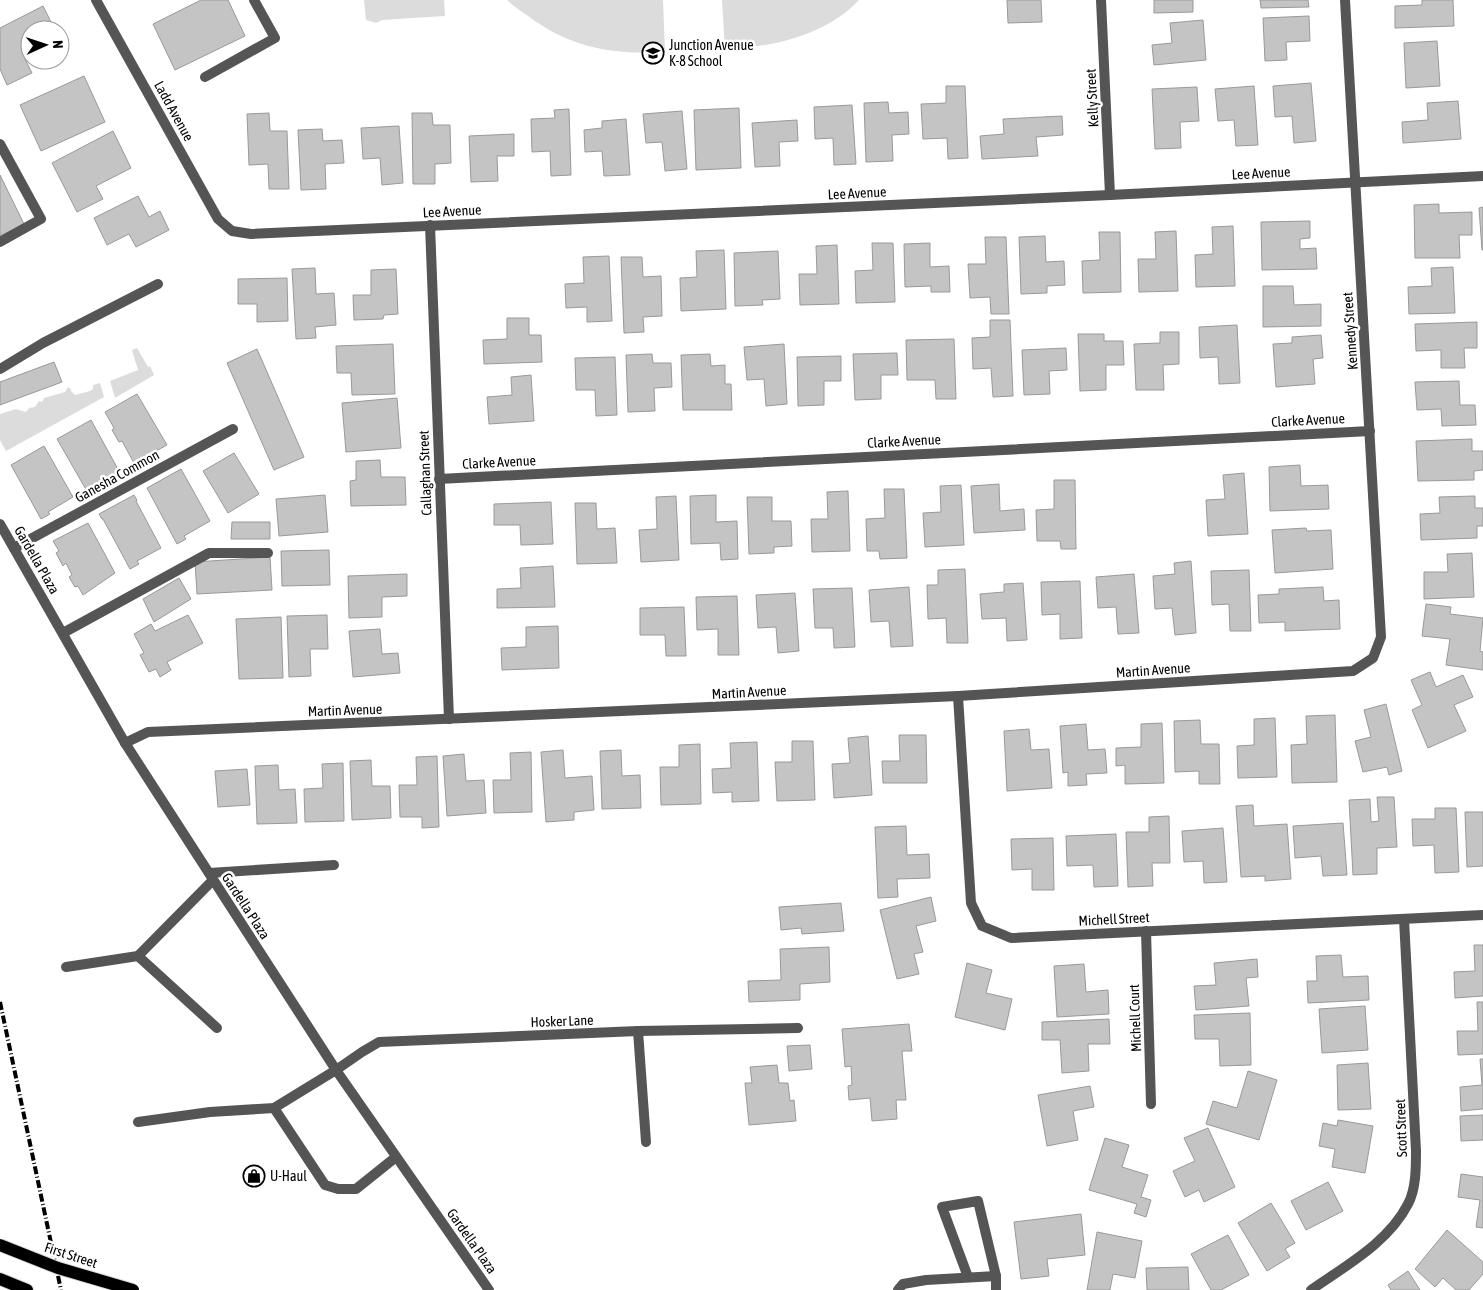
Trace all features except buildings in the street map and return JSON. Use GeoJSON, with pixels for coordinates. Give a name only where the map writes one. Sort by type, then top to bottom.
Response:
{"type":"FeatureCollection","features":[{"type":"Feature","properties":{"kind":"main road","name":"First Street"},"geometry":{"type":"LineString","coordinates":[[0,1244],[58,1268],[133,1290]]}},
{"type":"Feature","properties":{"kind":"main road"},"geometry":{"type":"LineString","coordinates":[[0,1279],[27,1290]]}},
{"type":"Feature","properties":{"kind":"street"},"geometry":{"type":"LineString","coordinates":[[205,77],[275,38],[254,0]]}},
{"type":"Feature","properties":{"kind":"street","name":"Kelly Street"},"geometry":{"type":"LineString","coordinates":[[1101,0],[1110,195]]}},
{"type":"Feature","properties":{"kind":"street","name":"Kennedy Street"},"geometry":{"type":"LineString","coordinates":[[1345,0],[1381,637],[1373,658]]}},
{"type":"Feature","properties":{"kind":"street","name":"Ladd Avenue"},"geometry":{"type":"LineString","coordinates":[[100,2],[218,218],[232,231]]}},
{"type":"Feature","properties":{"kind":"street"},"geometry":{"type":"LineString","coordinates":[[0,144],[41,219],[0,242]]}},
{"type":"Feature","properties":{"kind":"street","name":"Lee Avenue"},"geometry":{"type":"LineString","coordinates":[[232,231],[251,234],[1483,176]]}},
{"type":"Feature","properties":{"kind":"street","name":"Callaghan Street"},"geometry":{"type":"LineString","coordinates":[[430,225],[449,719]]}},
{"type":"Feature","properties":{"kind":"street"},"geometry":{"type":"LineString","coordinates":[[0,369],[43,343],[158,284]]}},
{"type":"Feature","properties":{"kind":"street","name":"Ganesha Common"},"geometry":{"type":"LineString","coordinates":[[14,548],[233,428]]}},
{"type":"Feature","properties":{"kind":"street","name":"Clarke Avenue"},"geometry":{"type":"LineString","coordinates":[[439,479],[1370,431]]}},
{"type":"Feature","properties":{"kind":"street","name":"Gardella Plaza"},"geometry":{"type":"LineString","coordinates":[[0,524],[125,743],[336,1070],[489,1290]]}},
{"type":"Feature","properties":{"kind":"street"},"geometry":{"type":"LineString","coordinates":[[63,633],[209,553],[268,553]]}},
{"type":"Feature","properties":{"kind":"street","name":"Martin Avenue"},"geometry":{"type":"LineString","coordinates":[[125,743],[148,732],[958,696],[1353,671],[1373,658]]}},
{"type":"Feature","properties":{"kind":"street","name":"Michell Street"},"geometry":{"type":"LineString","coordinates":[[958,696],[971,903],[982,926],[1011,938],[1483,915]]}},
{"type":"Feature","properties":{"kind":"street"},"geometry":{"type":"LineString","coordinates":[[66,967],[138,956],[211,877],[334,865]]}},
{"type":"Feature","properties":{"kind":"street","name":"Scott Street"},"geometry":{"type":"LineString","coordinates":[[1311,1290],[1365,1252],[1390,1231],[1408,1203],[1416,1173],[1404,919]]}},
{"type":"Feature","properties":{"kind":"street","name":"Michell Court"},"geometry":{"type":"LineString","coordinates":[[1146,931],[1151,1104]]}},
{"type":"Feature","properties":{"kind":"street"},"geometry":{"type":"LineString","coordinates":[[138,956],[217,1028]]}},
{"type":"Feature","properties":{"kind":"street","name":"Hosker Lane"},"geometry":{"type":"LineString","coordinates":[[274,1108],[379,1042],[638,1031],[798,1028]]}},
{"type":"Feature","properties":{"kind":"street"},"geometry":{"type":"LineString","coordinates":[[638,1031],[646,1142]]}},
{"type":"Feature","properties":{"kind":"street"},"geometry":{"type":"LineString","coordinates":[[138,1122],[210,1112],[274,1108],[325,1185],[338,1189],[356,1189],[396,1157]]}},
{"type":"Feature","properties":{"kind":"street"},"geometry":{"type":"LineString","coordinates":[[968,1277],[942,1207],[978,1201],[996,1276],[996,1290]]}},
{"type":"Feature","properties":{"kind":"street"},"geometry":{"type":"LineString","coordinates":[[898,1290],[903,1284],[996,1276]]}},
{"type":"Feature","properties":{"kind":"shaded area"},"geometry":{"type":"Polygon","coordinates":[[[364,0],[444,0],[445,16],[382,20],[376,23],[366,20],[364,0]]]}},
{"type":"Feature","properties":{"kind":"shaded area"},"geometry":{"type":"Polygon","coordinates":[[[507,0],[663,0],[665,52],[646,53],[610,50],[577,42],[560,36],[544,27],[507,0]]]}},
{"type":"Feature","properties":{"kind":"shaded area"},"geometry":{"type":"Polygon","coordinates":[[[722,0],[859,0],[830,23],[814,31],[761,46],[725,49],[722,0]]]}},
{"type":"Feature","properties":{"kind":"shaded area"},"geometry":{"type":"Polygon","coordinates":[[[137,348],[154,375],[115,398],[110,381],[138,370],[132,350],[137,348]]]}},
{"type":"Feature","properties":{"kind":"shaded area"},"geometry":{"type":"Polygon","coordinates":[[[100,383],[104,397],[6,451],[0,440],[0,414],[16,409],[26,412],[29,408],[35,407],[39,401],[42,402],[44,398],[65,392],[68,387],[75,395],[90,391],[93,389],[93,385],[100,383]]]}},
{"type":"Feature","properties":{"kind":"railway"},"geometry":{"type":"LineString","coordinates":[[0,1002],[61,1290]]}},
{"type":"Feature","properties":{"kind":"place","name":"Junction Avenue K-8 School"},"geometry":{"type":"Point","coordinates":[653,53]}},
{"type":"Feature","properties":{"kind":"place","name":"U-Haul"},"geometry":{"type":"Point","coordinates":[254,1176]}}]}
